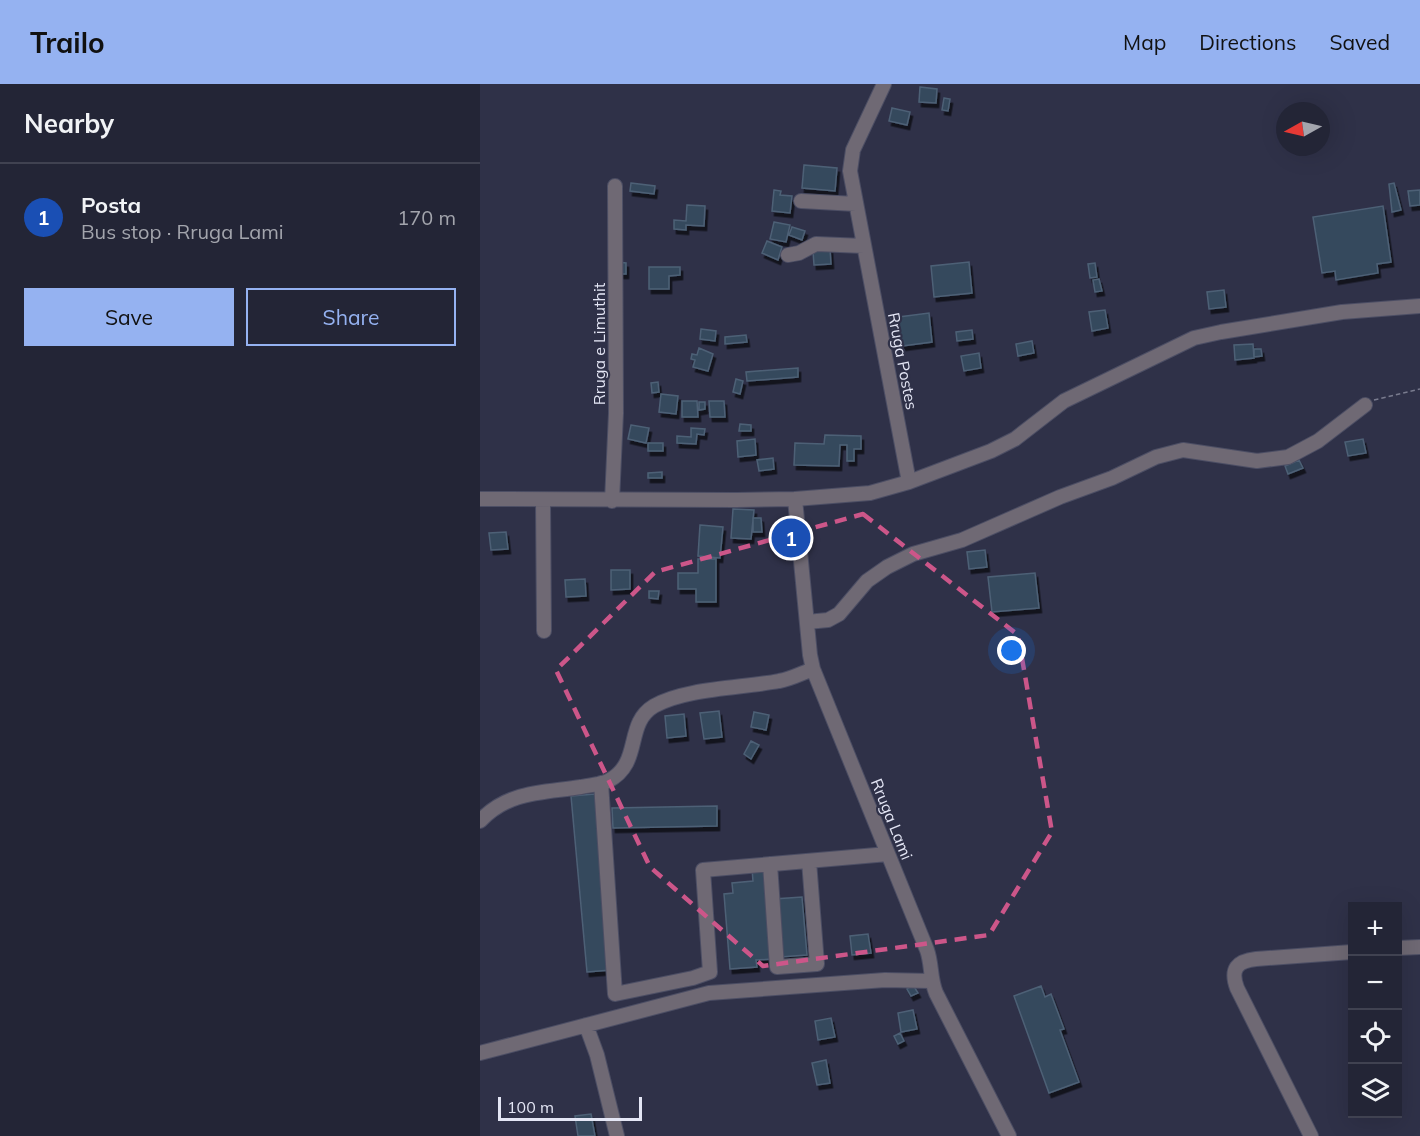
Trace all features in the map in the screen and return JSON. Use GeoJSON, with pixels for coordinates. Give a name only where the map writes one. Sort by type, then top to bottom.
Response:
{"type":"FeatureCollection","features":[{"type":"Feature","properties":{"kind":"street","name":"Rruga Postes"},"geometry":{"type":"LineString","coordinates":[[884,84],[858,138],[850,162],[909,482]]}},
{"type":"Feature","properties":{"kind":"street","name":"Rruga e Limuthit"},"geometry":{"type":"LineString","coordinates":[[612,501],[616,413],[615,186]]}},
{"type":"Feature","properties":{"kind":"street"},"geometry":{"type":"LineString","coordinates":[[801,201],[856,204]]}},
{"type":"Feature","properties":{"kind":"street"},"geometry":{"type":"LineString","coordinates":[[789,255],[799,253],[816,244],[864,246]]}},
{"type":"Feature","properties":{"kind":"street"},"geometry":{"type":"LineString","coordinates":[[480,499],[612,501],[795,499],[870,493],[958,465],[999,447],[1015,439],[1064,401],[1194,338],[1342,312],[1420,306]]}},
{"type":"Feature","properties":{"kind":"street"},"geometry":{"type":"LineString","coordinates":[[807,622],[828,620],[838,614],[867,581],[887,567],[913,554],[962,540],[1060,497],[1112,478],[1156,457],[1183,450],[1257,461],[1288,457],[1318,441],[1365,405]]}},
{"type":"Feature","properties":{"kind":"street","name":"Rruga Lami"},"geometry":{"type":"LineString","coordinates":[[795,499],[813,669],[927,950],[931,973],[943,1008],[1009,1136]]}},
{"type":"Feature","properties":{"kind":"street"},"geometry":{"type":"LineString","coordinates":[[543,500],[544,631]]}},
{"type":"Feature","properties":{"kind":"street"},"geometry":{"type":"LineString","coordinates":[[480,821],[490,810],[518,797],[608,781],[627,765],[637,728],[644,715],[653,706],[694,694],[780,681],[813,669]]}},
{"type":"Feature","properties":{"kind":"street"},"geometry":{"type":"LineString","coordinates":[[601,783],[615,994],[693,978],[710,972],[703,870],[888,854]]}},
{"type":"Feature","properties":{"kind":"street"},"geometry":{"type":"LineString","coordinates":[[771,864],[777,967],[817,963],[809,861]]}},
{"type":"Feature","properties":{"kind":"street"},"geometry":{"type":"LineString","coordinates":[[1402,948],[1420,947]]}},
{"type":"Feature","properties":{"kind":"street"},"geometry":{"type":"LineString","coordinates":[[1311,1136],[1237,988],[1234,981],[1236,967],[1240,963],[1256,959],[1348,952]]}},
{"type":"Feature","properties":{"kind":"street"},"geometry":{"type":"LineString","coordinates":[[480,1053],[709,993],[885,980],[931,973]]}},
{"type":"Feature","properties":{"kind":"street"},"geometry":{"type":"LineString","coordinates":[[586,1025],[597,1055],[617,1136]]}},
{"type":"Feature","properties":{"kind":"path"},"geometry":{"type":"LineString","coordinates":[[1365,405],[1373,400],[1420,388]]}},
{"type":"Feature","properties":{"kind":"highlighted area"},"geometry":{"type":"Polygon","coordinates":[[[863,514],[1018,635],[1052,832],[989,935],[763,966],[650,867],[556,670],[655,572],[863,514]]]}},
{"type":"Feature","properties":{"kind":"building"},"geometry":{"type":"Polygon","coordinates":[[[920,87],[937,89],[936,103],[919,102],[920,87]]]}},
{"type":"Feature","properties":{"kind":"building"},"geometry":{"type":"Polygon","coordinates":[[[944,98],[950,99],[948,111],[942,110],[944,98]]]}},
{"type":"Feature","properties":{"kind":"building"},"geometry":{"type":"Polygon","coordinates":[[[892,108],[910,112],[907,125],[889,121],[892,108]]]}},
{"type":"Feature","properties":{"kind":"building"},"geometry":{"type":"Polygon","coordinates":[[[804,165],[837,168],[835,191],[802,188],[804,165]]]}},
{"type":"Feature","properties":{"kind":"building"},"geometry":{"type":"Polygon","coordinates":[[[631,183],[655,186],[654,194],[630,191],[631,183]]]}},
{"type":"Feature","properties":{"kind":"building"},"geometry":{"type":"Polygon","coordinates":[[[1394,183],[1401,210],[1392,212],[1389,184],[1394,183]]]}},
{"type":"Feature","properties":{"kind":"building"},"geometry":{"type":"Polygon","coordinates":[[[774,190],[781,191],[780,195],[792,196],[790,213],[772,211],[774,190]]]}},
{"type":"Feature","properties":{"kind":"building"},"geometry":{"type":"Polygon","coordinates":[[[1420,190],[1420,205],[1410,206],[1408,191],[1420,190]]]}},
{"type":"Feature","properties":{"kind":"building"},"geometry":{"type":"Polygon","coordinates":[[[687,205],[705,206],[704,226],[686,225],[686,230],[674,229],[674,220],[686,221],[687,205]]]}},
{"type":"Feature","properties":{"kind":"building"},"geometry":{"type":"Polygon","coordinates":[[[1383,206],[1391,262],[1377,264],[1378,273],[1336,280],[1335,271],[1322,273],[1313,217],[1383,206]]]}},
{"type":"Feature","properties":{"kind":"building"},"geometry":{"type":"Polygon","coordinates":[[[774,222],[790,225],[786,242],[770,239],[774,222]]]}},
{"type":"Feature","properties":{"kind":"building"},"geometry":{"type":"Polygon","coordinates":[[[792,227],[805,231],[802,240],[789,235],[792,227]]]}},
{"type":"Feature","properties":{"kind":"building"},"geometry":{"type":"Polygon","coordinates":[[[767,241],[782,247],[778,260],[762,253],[767,241]]]}},
{"type":"Feature","properties":{"kind":"building"},"geometry":{"type":"Polygon","coordinates":[[[830,249],[831,264],[814,265],[813,251],[830,249]]]}},
{"type":"Feature","properties":{"kind":"building"},"geometry":{"type":"Polygon","coordinates":[[[617,262],[626,263],[626,274],[617,274],[617,262]]]}},
{"type":"Feature","properties":{"kind":"building"},"geometry":{"type":"Polygon","coordinates":[[[969,262],[972,293],[934,297],[931,266],[969,262]]]}},
{"type":"Feature","properties":{"kind":"building"},"geometry":{"type":"Polygon","coordinates":[[[1095,263],[1097,277],[1090,278],[1088,264],[1095,263]]]}},
{"type":"Feature","properties":{"kind":"building"},"geometry":{"type":"Polygon","coordinates":[[[649,267],[680,267],[680,275],[669,276],[669,289],[649,289],[649,267]]]}},
{"type":"Feature","properties":{"kind":"building"},"geometry":{"type":"Polygon","coordinates":[[[1099,279],[1102,291],[1095,292],[1093,280],[1099,279]]]}},
{"type":"Feature","properties":{"kind":"building"},"geometry":{"type":"Polygon","coordinates":[[[1224,290],[1226,307],[1209,309],[1207,292],[1224,290]]]}},
{"type":"Feature","properties":{"kind":"building"},"geometry":{"type":"Polygon","coordinates":[[[1105,310],[1108,328],[1092,331],[1089,312],[1105,310]]]}},
{"type":"Feature","properties":{"kind":"building"},"geometry":{"type":"Polygon","coordinates":[[[929,313],[932,342],[895,347],[891,318],[929,313]]]}},
{"type":"Feature","properties":{"kind":"building"},"geometry":{"type":"Polygon","coordinates":[[[701,329],[716,331],[715,341],[700,339],[701,329]]]}},
{"type":"Feature","properties":{"kind":"building"},"geometry":{"type":"Polygon","coordinates":[[[972,330],[973,339],[957,341],[956,332],[972,330]]]}},
{"type":"Feature","properties":{"kind":"building"},"geometry":{"type":"Polygon","coordinates":[[[746,335],[747,342],[725,344],[725,337],[746,335]]]}},
{"type":"Feature","properties":{"kind":"building"},"geometry":{"type":"Polygon","coordinates":[[[1032,341],[1034,353],[1018,356],[1016,344],[1032,341]]]}},
{"type":"Feature","properties":{"kind":"building"},"geometry":{"type":"Polygon","coordinates":[[[1253,344],[1254,358],[1235,360],[1234,345],[1253,344]]]}},
{"type":"Feature","properties":{"kind":"building"},"geometry":{"type":"Polygon","coordinates":[[[699,348],[713,354],[708,371],[693,367],[695,360],[691,359],[692,354],[697,355],[699,348]]]}},
{"type":"Feature","properties":{"kind":"building"},"geometry":{"type":"Polygon","coordinates":[[[1254,349],[1261,349],[1262,356],[1254,357],[1254,349]]]}},
{"type":"Feature","properties":{"kind":"building"},"geometry":{"type":"Polygon","coordinates":[[[979,353],[981,368],[964,371],[961,356],[979,353]]]}},
{"type":"Feature","properties":{"kind":"building"},"geometry":{"type":"Polygon","coordinates":[[[798,368],[798,377],[747,381],[746,372],[798,368]]]}},
{"type":"Feature","properties":{"kind":"building"},"geometry":{"type":"Polygon","coordinates":[[[736,379],[743,381],[740,394],[733,392],[736,379]]]}},
{"type":"Feature","properties":{"kind":"building"},"geometry":{"type":"Polygon","coordinates":[[[658,382],[659,392],[652,393],[651,383],[658,382]]]}},
{"type":"Feature","properties":{"kind":"building"},"geometry":{"type":"Polygon","coordinates":[[[661,394],[678,396],[676,414],[659,412],[661,394]]]}},
{"type":"Feature","properties":{"kind":"building"},"geometry":{"type":"Polygon","coordinates":[[[682,401],[697,401],[698,417],[682,417],[682,401]]]}},
{"type":"Feature","properties":{"kind":"building"},"geometry":{"type":"Polygon","coordinates":[[[709,401],[724,401],[725,417],[710,417],[709,401]]]}},
{"type":"Feature","properties":{"kind":"building"},"geometry":{"type":"Polygon","coordinates":[[[699,402],[705,402],[705,409],[699,410],[699,402]]]}},
{"type":"Feature","properties":{"kind":"building"},"geometry":{"type":"Polygon","coordinates":[[[740,424],[751,425],[751,431],[739,431],[740,424]]]}},
{"type":"Feature","properties":{"kind":"building"},"geometry":{"type":"Polygon","coordinates":[[[631,425],[649,428],[646,443],[628,439],[631,425]]]}},
{"type":"Feature","properties":{"kind":"building"},"geometry":{"type":"Polygon","coordinates":[[[691,428],[705,429],[704,435],[697,434],[696,444],[677,443],[677,436],[691,437],[691,428]]]}},
{"type":"Feature","properties":{"kind":"building"},"geometry":{"type":"Polygon","coordinates":[[[825,435],[861,436],[861,449],[854,449],[854,461],[847,461],[847,445],[840,445],[839,466],[794,465],[795,443],[824,444],[825,435]]]}},
{"type":"Feature","properties":{"kind":"building"},"geometry":{"type":"Polygon","coordinates":[[[755,439],[756,455],[738,457],[737,441],[755,439]]]}},
{"type":"Feature","properties":{"kind":"building"},"geometry":{"type":"Polygon","coordinates":[[[1363,439],[1366,453],[1348,456],[1345,442],[1363,439]]]}},
{"type":"Feature","properties":{"kind":"building"},"geometry":{"type":"Polygon","coordinates":[[[648,443],[663,443],[663,451],[648,451],[648,443]]]}},
{"type":"Feature","properties":{"kind":"building"},"geometry":{"type":"Polygon","coordinates":[[[773,458],[774,469],[759,471],[757,460],[773,458]]]}},
{"type":"Feature","properties":{"kind":"building"},"geometry":{"type":"Polygon","coordinates":[[[1299,460],[1303,468],[1288,474],[1285,466],[1299,460]]]}},
{"type":"Feature","properties":{"kind":"building"},"geometry":{"type":"Polygon","coordinates":[[[662,472],[662,478],[648,478],[648,473],[662,472]]]}},
{"type":"Feature","properties":{"kind":"building"},"geometry":{"type":"Polygon","coordinates":[[[733,509],[754,510],[751,539],[731,538],[733,509]]]}},
{"type":"Feature","properties":{"kind":"building"},"geometry":{"type":"Polygon","coordinates":[[[753,518],[761,518],[762,532],[753,532],[753,518]]]}},
{"type":"Feature","properties":{"kind":"building"},"geometry":{"type":"Polygon","coordinates":[[[700,525],[723,527],[720,558],[698,556],[700,525]]]}},
{"type":"Feature","properties":{"kind":"building"},"geometry":{"type":"Polygon","coordinates":[[[506,532],[508,549],[491,550],[489,533],[506,532]]]}},
{"type":"Feature","properties":{"kind":"building"},"geometry":{"type":"Polygon","coordinates":[[[985,550],[987,567],[969,569],[967,552],[985,550]]]}},
{"type":"Feature","properties":{"kind":"building"},"geometry":{"type":"Polygon","coordinates":[[[698,559],[716,559],[716,602],[696,602],[696,589],[678,589],[678,573],[698,573],[698,559]]]}},
{"type":"Feature","properties":{"kind":"building"},"geometry":{"type":"Polygon","coordinates":[[[611,570],[630,570],[630,589],[611,590],[611,570]]]}},
{"type":"Feature","properties":{"kind":"building"},"geometry":{"type":"Polygon","coordinates":[[[1035,573],[1039,608],[992,612],[988,577],[1035,573]]]}},
{"type":"Feature","properties":{"kind":"building"},"geometry":{"type":"Polygon","coordinates":[[[585,579],[586,596],[566,597],[565,580],[585,579]]]}},
{"type":"Feature","properties":{"kind":"building"},"geometry":{"type":"Polygon","coordinates":[[[649,591],[659,591],[658,599],[649,598],[649,591]]]}},
{"type":"Feature","properties":{"kind":"building"},"geometry":{"type":"Polygon","coordinates":[[[719,711],[722,737],[704,739],[700,713],[719,711]]]}},
{"type":"Feature","properties":{"kind":"building"},"geometry":{"type":"Polygon","coordinates":[[[754,712],[769,715],[766,730],[751,727],[754,712]]]}},
{"type":"Feature","properties":{"kind":"building"},"geometry":{"type":"Polygon","coordinates":[[[684,714],[686,736],[667,738],[665,716],[684,714]]]}},
{"type":"Feature","properties":{"kind":"building"},"geometry":{"type":"Polygon","coordinates":[[[751,741],[759,745],[751,759],[744,754],[751,741]]]}},
{"type":"Feature","properties":{"kind":"building"},"geometry":{"type":"Polygon","coordinates":[[[595,794],[611,970],[587,972],[571,796],[595,794]]]}},
{"type":"Feature","properties":{"kind":"building"},"geometry":{"type":"Polygon","coordinates":[[[717,806],[717,826],[613,828],[612,808],[717,806]]]}},
{"type":"Feature","properties":{"kind":"building"},"geometry":{"type":"Polygon","coordinates":[[[766,868],[773,959],[756,960],[757,967],[730,969],[724,894],[733,893],[732,883],[753,881],[752,869],[766,868]]]}},
{"type":"Feature","properties":{"kind":"building"},"geometry":{"type":"Polygon","coordinates":[[[802,897],[807,955],[780,957],[774,899],[802,897]]]}},
{"type":"Feature","properties":{"kind":"building"},"geometry":{"type":"Polygon","coordinates":[[[868,934],[871,953],[852,955],[850,936],[868,934]]]}},
{"type":"Feature","properties":{"kind":"building"},"geometry":{"type":"Polygon","coordinates":[[[913,985],[918,993],[911,996],[907,989],[913,985]]]}},
{"type":"Feature","properties":{"kind":"building"},"geometry":{"type":"Polygon","coordinates":[[[1041,986],[1045,997],[1051,994],[1064,1029],[1060,1030],[1079,1082],[1049,1093],[1014,996],[1041,986]]]}},
{"type":"Feature","properties":{"kind":"building"},"geometry":{"type":"Polygon","coordinates":[[[913,1010],[917,1029],[901,1032],[898,1013],[913,1010]]]}},
{"type":"Feature","properties":{"kind":"building"},"geometry":{"type":"Polygon","coordinates":[[[831,1018],[835,1037],[818,1040],[815,1021],[831,1018]]]}},
{"type":"Feature","properties":{"kind":"building"},"geometry":{"type":"Polygon","coordinates":[[[900,1033],[904,1041],[898,1044],[894,1036],[900,1033]]]}},
{"type":"Feature","properties":{"kind":"building"},"geometry":{"type":"Polygon","coordinates":[[[826,1060],[830,1083],[817,1085],[812,1063],[826,1060]]]}},
{"type":"Feature","properties":{"kind":"building"},"geometry":{"type":"Polygon","coordinates":[[[591,1114],[595,1136],[578,1136],[575,1116],[591,1114]]]}},
{"type":"Feature","properties":{"kind":"place","name":"Posta"},"geometry":{"type":"Point","coordinates":[791,538]}}]}
